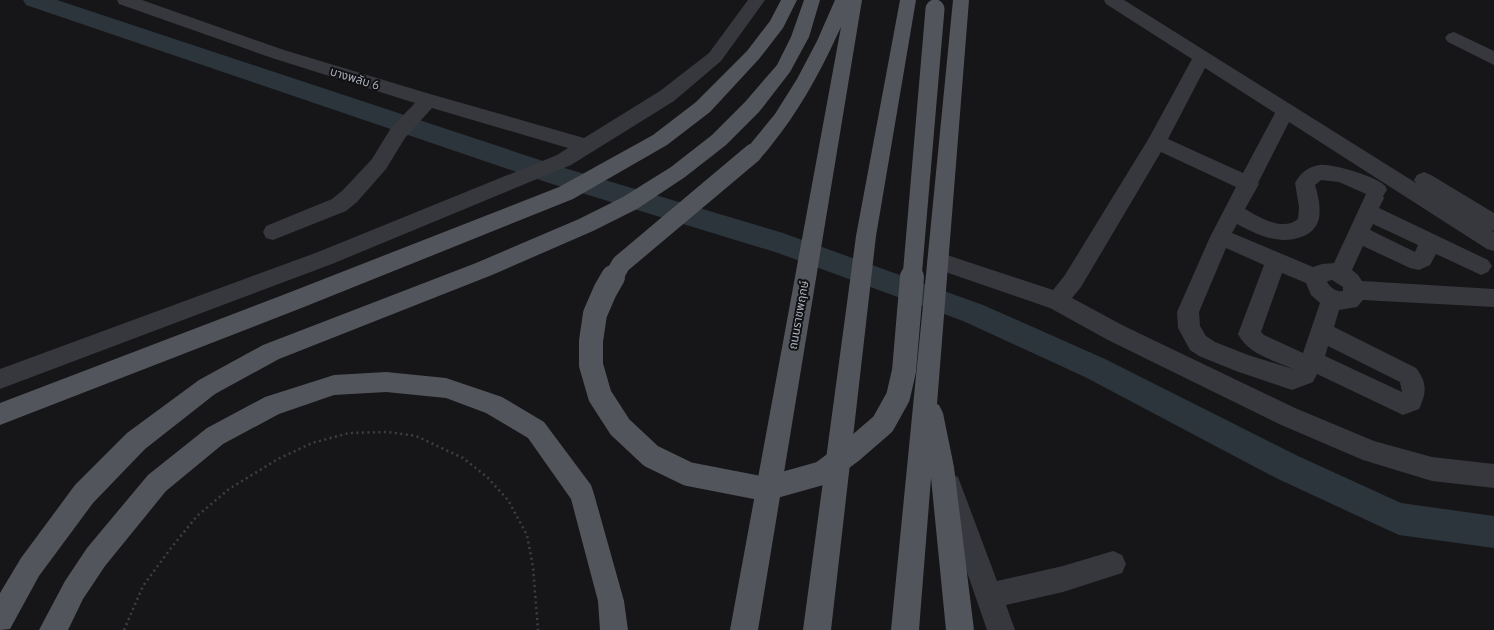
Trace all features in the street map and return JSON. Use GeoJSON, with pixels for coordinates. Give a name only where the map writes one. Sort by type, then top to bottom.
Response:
{"type":"FeatureCollection","features":[{"type":"Feature","properties":{"kind":"main road"},"geometry":{"type":"LineString","coordinates":[[0,414],[296,300],[566,193],[660,140],[703,107],[743,67],[769,35],[789,0]]}},
{"type":"Feature","properties":{"kind":"main road"},"geometry":{"type":"LineString","coordinates":[[0,619],[30,567],[84,494],[136,441],[207,387],[271,352],[344,322],[456,280],[586,225],[630,203],[678,172],[719,140],[752,107],[784,68],[800,37],[812,0]]}},
{"type":"Feature","properties":{"kind":"main road"},"geometry":{"type":"LineString","coordinates":[[843,0],[828,37],[787,112],[772,133],[753,153],[621,264],[605,291],[595,314],[591,341],[591,365],[600,396],[620,427],[651,456],[688,474],[765,489],[822,474],[883,424],[898,397],[904,371],[936,4]]}},
{"type":"Feature","properties":{"kind":"main road","name":"ถนนราชพฤกษ์"},"geometry":{"type":"LineString","coordinates":[[744,630],[854,0]]}},
{"type":"Feature","properties":{"kind":"main road"},"geometry":{"type":"LineString","coordinates":[[817,630],[866,236],[908,0]]}},
{"type":"Feature","properties":{"kind":"main road"},"geometry":{"type":"LineString","coordinates":[[905,630],[933,324],[952,83],[961,0]]}},
{"type":"Feature","properties":{"kind":"main road"},"geometry":{"type":"LineString","coordinates":[[53,630],[74,590],[96,557],[157,482],[215,436],[273,405],[334,384],[386,382],[446,388],[494,405],[536,430],[582,494],[611,601],[614,630]]}},
{"type":"Feature","properties":{"kind":"main road"},"geometry":{"type":"LineString","coordinates":[[926,392],[942,467],[960,630]]}},
{"type":"Feature","properties":{"kind":"street","name":"บางพลับ 6"},"geometry":{"type":"LineString","coordinates":[[125,0],[425,104],[587,146]]}},
{"type":"Feature","properties":{"kind":"street"},"geometry":{"type":"LineString","coordinates":[[0,379],[325,258],[564,160],[667,96],[715,57],[757,0]]}},
{"type":"Feature","properties":{"kind":"street"},"geometry":{"type":"LineString","coordinates":[[1112,0],[1286,110],[1381,181],[1494,243]]}},
{"type":"Feature","properties":{"kind":"street"},"geometry":{"type":"LineString","coordinates":[[1134,0],[1494,223]]}},
{"type":"Feature","properties":{"kind":"street"},"geometry":{"type":"LineString","coordinates":[[1454,38],[1494,58]]}},
{"type":"Feature","properties":{"kind":"street"},"geometry":{"type":"LineString","coordinates":[[1057,301],[1073,281],[1157,142],[1202,56]]}},
{"type":"Feature","properties":{"kind":"street"},"geometry":{"type":"LineString","coordinates":[[273,232],[339,205],[344,201],[366,180],[379,164],[398,133],[425,104]]}},
{"type":"Feature","properties":{"kind":"street"},"geometry":{"type":"LineString","coordinates":[[1286,110],[1234,213],[1220,237],[1188,312],[1189,328],[1198,343],[1207,350],[1292,380],[1305,375],[1311,364],[1332,300]]}},
{"type":"Feature","properties":{"kind":"street"},"geometry":{"type":"LineString","coordinates":[[1157,142],[1249,184]]}},
{"type":"Feature","properties":{"kind":"street"},"geometry":{"type":"LineString","coordinates":[[1234,213],[1260,226],[1278,232],[1290,233],[1302,228],[1308,222],[1309,215],[1305,182],[1313,174],[1325,173],[1381,181]]}},
{"type":"Feature","properties":{"kind":"street"},"geometry":{"type":"LineString","coordinates":[[1340,274],[1381,181]]}},
{"type":"Feature","properties":{"kind":"street"},"geometry":{"type":"LineString","coordinates":[[1368,212],[1481,266]]}},
{"type":"Feature","properties":{"kind":"street"},"geometry":{"type":"LineString","coordinates":[[1358,234],[1410,259],[1419,261],[1423,259],[1430,241]]}},
{"type":"Feature","properties":{"kind":"street"},"geometry":{"type":"LineString","coordinates":[[1220,237],[1316,278]]}},
{"type":"Feature","properties":{"kind":"street"},"geometry":{"type":"LineString","coordinates":[[1276,260],[1249,334],[1256,342],[1403,404],[1411,401],[1414,396],[1412,380],[1408,375],[1322,332]]}},
{"type":"Feature","properties":{"kind":"street"},"geometry":{"type":"LineString","coordinates":[[938,261],[1057,301],[1116,333],[1288,416],[1372,452],[1432,469],[1494,476]]}},
{"type":"Feature","properties":{"kind":"street"},"geometry":{"type":"LineString","coordinates":[[1332,271],[1340,274],[1351,282],[1354,290],[1354,296],[1349,300],[1341,302],[1332,300],[1320,292],[1316,285],[1316,278],[1323,272],[1332,271]]}},
{"type":"Feature","properties":{"kind":"street"},"geometry":{"type":"LineString","coordinates":[[1354,290],[1494,298]]}},
{"type":"Feature","properties":{"kind":"street"},"geometry":{"type":"LineString","coordinates":[[942,467],[1001,630]]}},
{"type":"Feature","properties":{"kind":"street"},"geometry":{"type":"LineString","coordinates":[[989,596],[1063,579],[1113,564]]}},
{"type":"Feature","properties":{"kind":"path"},"geometry":{"type":"LineString","coordinates":[[124,630],[143,586],[171,548],[197,516],[229,489],[278,458],[312,443],[349,433],[388,432],[416,436],[463,458],[487,477],[508,500],[527,535],[533,567],[538,630]]}},
{"type":"Feature","properties":{"kind":"waterway"},"geometry":{"type":"LineString","coordinates":[[34,0],[558,176],[783,244],[973,313],[1095,368],[1287,467],[1399,519],[1494,532]]}}]}
